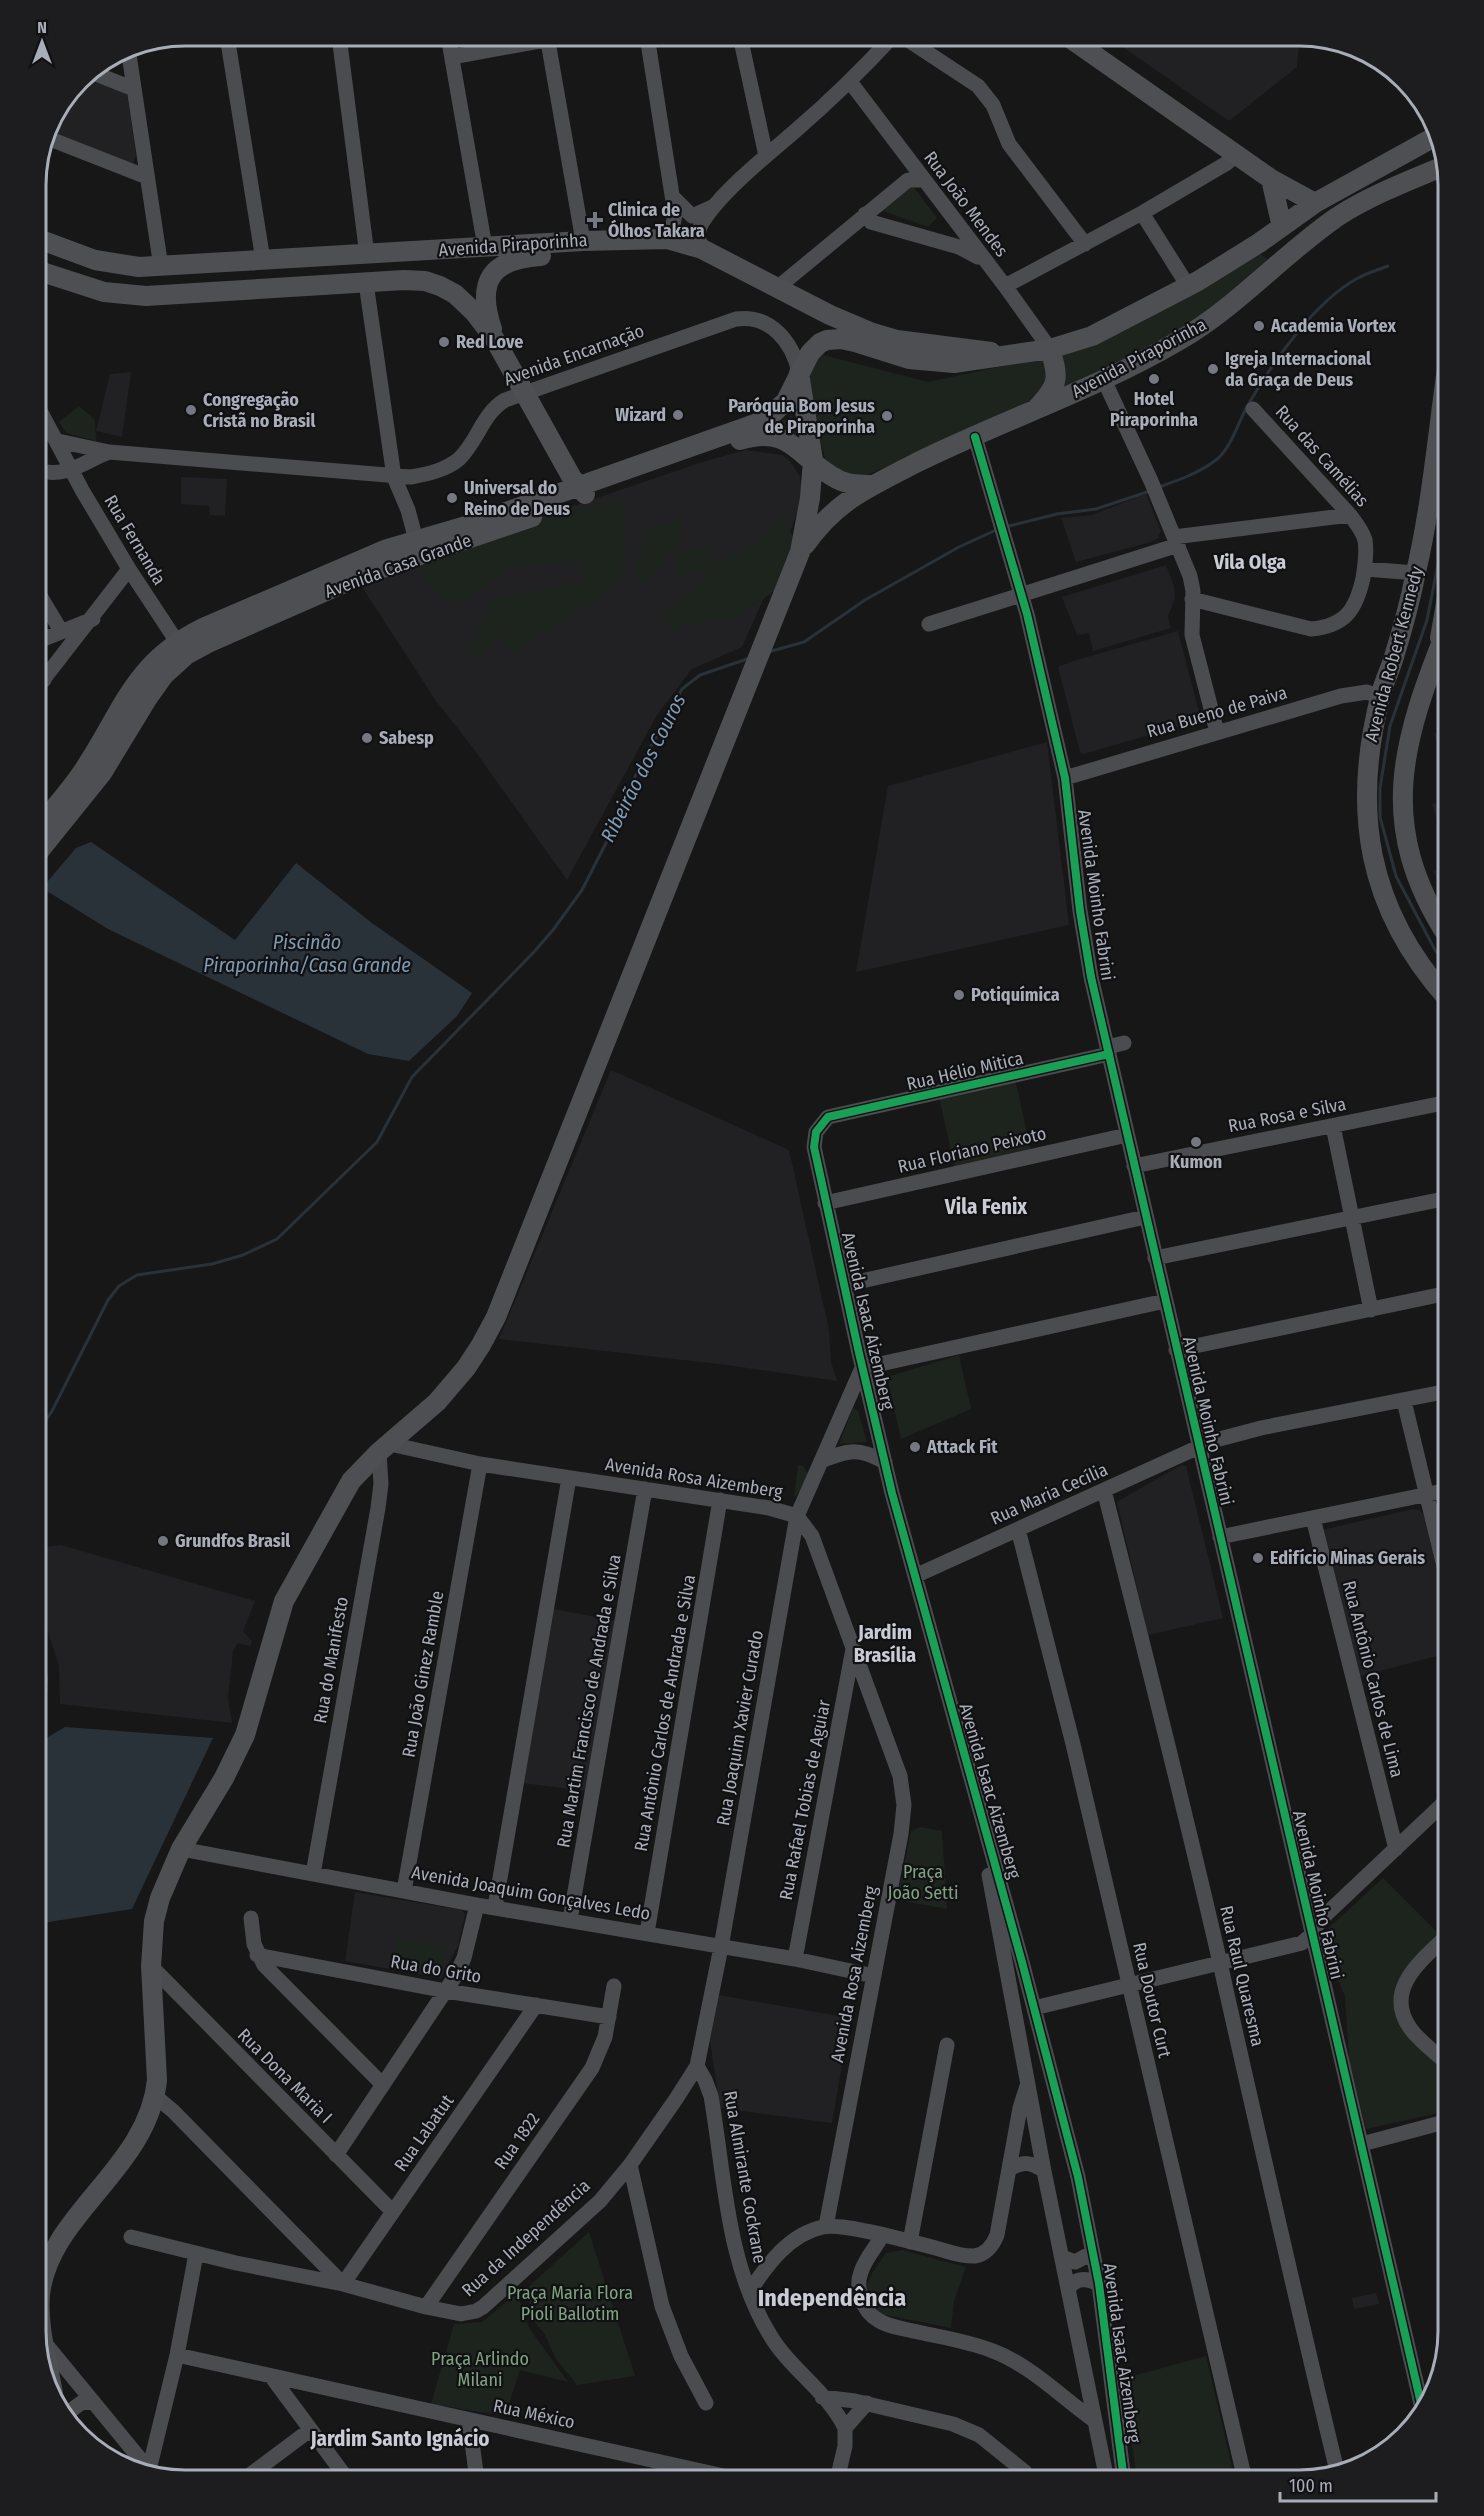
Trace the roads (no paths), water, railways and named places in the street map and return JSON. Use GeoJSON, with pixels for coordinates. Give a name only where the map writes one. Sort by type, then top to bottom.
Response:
{"type":"FeatureCollection","features":[{"type":"Feature","properties":{"kind":"main road"},"geometry":{"type":"LineString","coordinates":[[1083,47],[1271,179],[1315,203]]}},
{"type":"Feature","properties":{"kind":"main road","name":"Avenida Piraporinha"},"geometry":{"type":"LineString","coordinates":[[799,373],[815,347],[832,339],[855,342],[909,359],[954,363],[1050,349],[1092,336],[1188,286],[1282,227],[1315,203],[1429,140]]}},
{"type":"Feature","properties":{"kind":"main road","name":"Avenida Piraporinha"},"geometry":{"type":"LineString","coordinates":[[800,552],[831,512],[873,485],[931,456],[1104,380],[1180,340],[1221,314],[1311,236],[1339,216],[1435,170]]}},
{"type":"Feature","properties":{"kind":"main road"},"geometry":{"type":"LineString","coordinates":[[1271,179],[1282,227]]}},
{"type":"Feature","properties":{"kind":"main road","name":"Avenida Piraporinha"},"geometry":{"type":"LineString","coordinates":[[47,242],[96,260],[126,266],[161,267],[582,241],[667,239],[702,249],[850,325],[884,336],[1008,356]]}},
{"type":"Feature","properties":{"kind":"main road"},"geometry":{"type":"LineString","coordinates":[[494,338],[484,297],[486,288],[497,269],[518,258],[557,253],[582,241]]}},
{"type":"Feature","properties":{"kind":"main road"},"geometry":{"type":"LineString","coordinates":[[161,267],[188,294]]}},
{"type":"Feature","properties":{"kind":"main road","name":"Avenida Piraporinha"},"geometry":{"type":"LineString","coordinates":[[47,274],[104,292],[146,296],[416,280],[440,286],[463,300],[494,338],[583,491]]}},
{"type":"Feature","properties":{"kind":"main road"},"geometry":{"type":"LineString","coordinates":[[1034,411],[1053,389],[1056,382],[1056,368],[1050,349]]}},
{"type":"Feature","properties":{"kind":"main road"},"geometry":{"type":"LineString","coordinates":[[46,2275],[53,2255],[65,2233],[135,2144],[145,2126],[155,2096],[157,2080],[151,1966],[154,1921],[160,1899],[181,1849],[224,1778],[244,1735],[284,1601],[351,1481],[437,1402],[476,1353],[496,1317],[800,552],[810,498],[813,460],[799,373]]}},
{"type":"Feature","properties":{"kind":"main road","name":"Avenida Casa Grande"},"geometry":{"type":"LineString","coordinates":[[47,817],[87,766],[138,680],[150,665],[181,649],[210,642],[367,573],[455,545],[769,417],[786,401],[799,373]]}},
{"type":"Feature","properties":{"kind":"main road","name":"Avenida Robert Kennedy"},"geometry":{"type":"LineString","coordinates":[[1438,427],[1416,573],[1393,660],[1380,697],[1369,749],[1366,777],[1366,816],[1378,877],[1394,920],[1411,951],[1438,986]]}},
{"type":"Feature","properties":{"kind":"main road","name":"Avenida Casa Grande"},"geometry":{"type":"LineString","coordinates":[[47,842],[102,773],[147,699],[181,649],[203,628],[370,555],[583,491],[754,435],[778,437],[813,460]]}},
{"type":"Feature","properties":{"kind":"main road"},"geometry":{"type":"LineString","coordinates":[[813,460],[841,481],[873,485]]}},
{"type":"Feature","properties":{"kind":"main road"},"geometry":{"type":"LineString","coordinates":[[1393,660],[1407,637],[1419,608],[1438,517]]}},
{"type":"Feature","properties":{"kind":"main road"},"geometry":{"type":"LineString","coordinates":[[1437,653],[1438,647]]}},
{"type":"Feature","properties":{"kind":"main road","name":"Avenida Robert Kennedy"},"geometry":{"type":"LineString","coordinates":[[1437,653],[1406,748],[1401,804],[1414,872],[1438,922]]}},
{"type":"Feature","properties":{"kind":"street"},"geometry":{"type":"LineString","coordinates":[[228,47],[263,260]]}},
{"type":"Feature","properties":{"kind":"street"},"geometry":{"type":"LineString","coordinates":[[340,47],[367,255]]}},
{"type":"Feature","properties":{"kind":"street"},"geometry":{"type":"LineString","coordinates":[[450,47],[485,247]]}},
{"type":"Feature","properties":{"kind":"street"},"geometry":{"type":"LineString","coordinates":[[452,57],[503,47]]}},
{"type":"Feature","properties":{"kind":"street"},"geometry":{"type":"LineString","coordinates":[[550,47],[582,241]]}},
{"type":"Feature","properties":{"kind":"street"},"geometry":{"type":"LineString","coordinates":[[649,47],[673,197],[674,224],[667,239]]}},
{"type":"Feature","properties":{"kind":"street"},"geometry":{"type":"LineString","coordinates":[[742,47],[766,156]]}},
{"type":"Feature","properties":{"kind":"street"},"geometry":{"type":"LineString","coordinates":[[702,249],[697,238],[698,232],[714,206],[766,156],[851,82],[884,47]]}},
{"type":"Feature","properties":{"kind":"street"},"geometry":{"type":"LineString","coordinates":[[919,47],[978,86],[986,94],[1009,144],[1085,244]]}},
{"type":"Feature","properties":{"kind":"street"},"geometry":{"type":"LineString","coordinates":[[130,58],[161,267]]}},
{"type":"Feature","properties":{"kind":"street"},"geometry":{"type":"LineString","coordinates":[[101,76],[134,89]]}},
{"type":"Feature","properties":{"kind":"street","name":"Rua João Mendes"},"geometry":{"type":"LineString","coordinates":[[851,82],[914,174],[954,220],[1050,349]]}},
{"type":"Feature","properties":{"kind":"street"},"geometry":{"type":"LineString","coordinates":[[54,141],[147,177]]}},
{"type":"Feature","properties":{"kind":"street"},"geometry":{"type":"LineString","coordinates":[[1005,286],[1142,213],[1227,164],[1238,154]]}},
{"type":"Feature","properties":{"kind":"street"},"geometry":{"type":"LineString","coordinates":[[777,288],[914,174]]}},
{"type":"Feature","properties":{"kind":"street"},"geometry":{"type":"LineString","coordinates":[[673,197],[692,216],[714,206]]}},
{"type":"Feature","properties":{"kind":"street"},"geometry":{"type":"LineString","coordinates":[[1142,213],[1188,286]]}},
{"type":"Feature","properties":{"kind":"street"},"geometry":{"type":"LineString","coordinates":[[865,214],[871,222],[942,242],[983,260]]}},
{"type":"Feature","properties":{"kind":"street"},"geometry":{"type":"LineString","coordinates":[[942,242],[954,220]]}},
{"type":"Feature","properties":{"kind":"street"},"geometry":{"type":"LineString","coordinates":[[366,283],[394,477],[408,510],[416,540]]}},
{"type":"Feature","properties":{"kind":"street","name":"Avenida Encarnação"},"geometry":{"type":"LineString","coordinates":[[58,441],[109,452],[394,477],[424,474],[454,462],[464,453],[493,409],[505,400],[730,320],[746,317],[763,323],[783,337],[793,351],[799,373]]}},
{"type":"Feature","properties":{"kind":"street"},"geometry":{"type":"LineString","coordinates":[[1104,380],[1158,496],[1190,576],[1192,635],[1217,732]]}},
{"type":"Feature","properties":{"kind":"street","name":"Rua das Camélias"},"geometry":{"type":"LineString","coordinates":[[1192,599],[1301,628],[1317,628],[1341,620],[1353,608],[1359,597],[1365,569],[1364,538],[1350,515],[1254,409]]}},
{"type":"Feature","properties":{"kind":"street"},"geometry":{"type":"LineString","coordinates":[[47,424],[58,441]]}},
{"type":"Feature","properties":{"kind":"street","name":"Avenida Moinho Fabrini"},"geometry":{"type":"LineString","coordinates":[[975,437],[1022,594],[1065,778],[1080,911],[1091,977],[1420,2398]]}},
{"type":"Feature","properties":{"kind":"street","name":"Rua Fernanda"},"geometry":{"type":"LineString","coordinates":[[58,441],[72,471],[129,569],[181,649]]}},
{"type":"Feature","properties":{"kind":"street"},"geometry":{"type":"LineString","coordinates":[[47,472],[72,471],[109,452]]}},
{"type":"Feature","properties":{"kind":"street"},"geometry":{"type":"LineString","coordinates":[[929,624],[1176,541],[1350,515]]}},
{"type":"Feature","properties":{"kind":"street"},"geometry":{"type":"LineString","coordinates":[[47,677],[129,569]]}},
{"type":"Feature","properties":{"kind":"street"},"geometry":{"type":"LineString","coordinates":[[1365,569],[1416,573]]}},
{"type":"Feature","properties":{"kind":"street"},"geometry":{"type":"LineString","coordinates":[[47,607],[61,631]]}},
{"type":"Feature","properties":{"kind":"street"},"geometry":{"type":"LineString","coordinates":[[47,637],[93,619]]}},
{"type":"Feature","properties":{"kind":"street","name":"Rua Bueno de Paiva"},"geometry":{"type":"LineString","coordinates":[[1065,778],[1350,694],[1367,692],[1380,697]]}},
{"type":"Feature","properties":{"kind":"street","name":"Rua Hélio Mitica"},"geometry":{"type":"LineString","coordinates":[[828,1117],[1108,1051],[1124,1042]]}},
{"type":"Feature","properties":{"kind":"street","name":"Rua Rosa e Silva"},"geometry":{"type":"LineString","coordinates":[[1134,1166],[1438,1104]]}},
{"type":"Feature","properties":{"kind":"street","name":"Avenida Isaac Aizemberg"},"geometry":{"type":"LineString","coordinates":[[828,1117],[816,1132],[814,1147],[825,1203],[885,1462],[1075,2167],[1099,2284],[1123,2470]]}},
{"type":"Feature","properties":{"kind":"street"},"geometry":{"type":"LineString","coordinates":[[1333,1126],[1371,1310]]}},
{"type":"Feature","properties":{"kind":"street","name":"Rua Floriano Peixoto"},"geometry":{"type":"LineString","coordinates":[[825,1203],[1127,1135]]}},
{"type":"Feature","properties":{"kind":"street"},"geometry":{"type":"LineString","coordinates":[[1155,1258],[1438,1200]]}},
{"type":"Feature","properties":{"kind":"street"},"geometry":{"type":"LineString","coordinates":[[844,1285],[1145,1217]]}},
{"type":"Feature","properties":{"kind":"street"},"geometry":{"type":"LineString","coordinates":[[1176,1350],[1438,1295]]}},
{"type":"Feature","properties":{"kind":"street"},"geometry":{"type":"LineString","coordinates":[[862,1368],[1165,1301]]}},
{"type":"Feature","properties":{"kind":"street","name":"Rua Joaquim Xavier Curado"},"geometry":{"type":"LineString","coordinates":[[721,1947],[797,1516],[862,1368]]}},
{"type":"Feature","properties":{"kind":"street","name":"Rua Maria Cecília"},"geometry":{"type":"LineString","coordinates":[[915,1576],[1198,1446],[1231,1435],[1438,1393]]}},
{"type":"Feature","properties":{"kind":"street"},"geometry":{"type":"LineString","coordinates":[[1404,1401],[1438,1543]]}},
{"type":"Feature","properties":{"kind":"street","name":"Avenida Rosa Aizemberg"},"geometry":{"type":"LineString","coordinates":[[385,1448],[770,1508],[797,1516],[805,1524],[817,1549],[900,1776],[904,1805],[901,1834],[826,2226]]}},
{"type":"Feature","properties":{"kind":"street","name":"Rua do Manifesto"},"geometry":{"type":"LineString","coordinates":[[313,1874],[378,1508],[385,1448]]}},
{"type":"Feature","properties":{"kind":"street"},"geometry":{"type":"LineString","coordinates":[[821,1461],[848,1451],[859,1451],[885,1462]]}},
{"type":"Feature","properties":{"kind":"street","name":"Rua João Ginez Ramble"},"geometry":{"type":"LineString","coordinates":[[404,1891],[480,1464]]}},
{"type":"Feature","properties":{"kind":"street"},"geometry":{"type":"LineString","coordinates":[[495,1907],[569,1478]]}},
{"type":"Feature","properties":{"kind":"street","name":"Rua Martim Francisco de Andrada e Silva"},"geometry":{"type":"LineString","coordinates":[[570,1920],[645,1489]]}},
{"type":"Feature","properties":{"kind":"street","name":"Rua Raul Quaresma"},"geometry":{"type":"LineString","coordinates":[[1104,1490],[1220,1963],[1263,2162],[1335,2464]]}},
{"type":"Feature","properties":{"kind":"street"},"geometry":{"type":"LineString","coordinates":[[1220,1537],[1438,1492]]}},
{"type":"Feature","properties":{"kind":"street","name":"Rua Antônio Carlos de Andrada e Silva"},"geometry":{"type":"LineString","coordinates":[[648,1933],[720,1500]]}},
{"type":"Feature","properties":{"kind":"street","name":"Rua Antônio Carlos de Lima"},"geometry":{"type":"LineString","coordinates":[[1313,1518],[1396,1849]]}},
{"type":"Feature","properties":{"kind":"street","name":"Rua Doutor Curt"},"geometry":{"type":"LineString","coordinates":[[1018,1529],[1073,1744],[1243,2470]]}},
{"type":"Feature","properties":{"kind":"street"},"geometry":{"type":"LineString","coordinates":[[790,1553],[805,1545],[817,1549]]}},
{"type":"Feature","properties":{"kind":"street","name":"Rua Rafael Tobias de Aguiar"},"geometry":{"type":"LineString","coordinates":[[795,1959],[853,1649]]}},
{"type":"Feature","properties":{"kind":"street"},"geometry":{"type":"LineString","coordinates":[[1034,2008],[1302,1943],[1312,1934],[1320,1920],[1438,1809]]}},
{"type":"Feature","properties":{"kind":"street","name":"Avenida Isaac Aizemberg"},"geometry":{"type":"LineString","coordinates":[[978,1810],[1044,2171],[1105,2470]]}},
{"type":"Feature","properties":{"kind":"street","name":"Avenida Joaquim Gonçalves Ledo"},"geometry":{"type":"LineString","coordinates":[[181,1849],[477,1905],[795,1959],[874,1976]]}},
{"type":"Feature","properties":{"kind":"street"},"geometry":{"type":"LineString","coordinates":[[336,2155],[446,1991],[464,1958],[477,1905]]}},
{"type":"Feature","properties":{"kind":"street"},"geometry":{"type":"LineString","coordinates":[[251,1917],[257,1954],[314,2017],[383,2085]]}},
{"type":"Feature","properties":{"kind":"street"},"geometry":{"type":"LineString","coordinates":[[1438,1945],[1410,1974],[1403,1984],[1401,1995],[1403,2013],[1410,2028],[1438,2055]]}},
{"type":"Feature","properties":{"kind":"street","name":"Rua da Independência"},"geometry":{"type":"LineString","coordinates":[[132,2237],[196,2254],[343,2284],[426,2307],[460,2314],[476,2311],[585,2216],[630,2165],[697,2066],[721,1947]]}},
{"type":"Feature","properties":{"kind":"street","name":"Rua do Grito"},"geometry":{"type":"LineString","coordinates":[[257,1954],[446,1991],[609,2017]]}},
{"type":"Feature","properties":{"kind":"street","name":"Rua Dona Maria I"},"geometry":{"type":"LineString","coordinates":[[151,1966],[393,2212]]}},
{"type":"Feature","properties":{"kind":"street","name":"Rua 1822"},"geometry":{"type":"LineString","coordinates":[[426,2307],[592,2068],[600,2052],[614,1986]]}},
{"type":"Feature","properties":{"kind":"street","name":"Rua Labatut"},"geometry":{"type":"LineString","coordinates":[[343,2284],[537,2005]]}},
{"type":"Feature","properties":{"kind":"street"},"geometry":{"type":"LineString","coordinates":[[910,2242],[947,2045]]}},
{"type":"Feature","properties":{"kind":"street","name":"Rua Almirante Cockrane"},"geometry":{"type":"LineString","coordinates":[[697,2066],[711,2096],[732,2237],[749,2292],[771,2337],[845,2428]]}},
{"type":"Feature","properties":{"kind":"street"},"geometry":{"type":"LineString","coordinates":[[749,2292],[781,2251],[799,2236],[826,2226],[910,2242],[966,2256],[982,2254],[988,2250],[997,2235],[1020,2108],[1028,2085]]}},
{"type":"Feature","properties":{"kind":"street"},"geometry":{"type":"LineString","coordinates":[[155,2096],[173,2111],[343,2284]]}},
{"type":"Feature","properties":{"kind":"street"},"geometry":{"type":"LineString","coordinates":[[1362,2144],[1438,2124]]}},
{"type":"Feature","properties":{"kind":"street"},"geometry":{"type":"LineString","coordinates":[[1009,2169],[1018,2164],[1032,2163],[1044,2171]]}},
{"type":"Feature","properties":{"kind":"street"},"geometry":{"type":"LineString","coordinates":[[630,2165],[662,2306],[681,2356],[706,2403]]}},
{"type":"Feature","properties":{"kind":"street"},"geometry":{"type":"LineString","coordinates":[[882,2236],[861,2271],[859,2286],[861,2299],[876,2320],[891,2326],[995,2351],[1036,2376],[1095,2421]]}},
{"type":"Feature","properties":{"kind":"street"},"geometry":{"type":"LineString","coordinates":[[1062,2257],[1075,2262],[1092,2253]]}},
{"type":"Feature","properties":{"kind":"street"},"geometry":{"type":"LineString","coordinates":[[151,2465],[177,2355],[196,2254]]}},
{"type":"Feature","properties":{"kind":"street"},"geometry":{"type":"LineString","coordinates":[[1068,2289],[1073,2282],[1083,2279],[1099,2284]]}},
{"type":"Feature","properties":{"kind":"street"},"geometry":{"type":"LineString","coordinates":[[48,2347],[144,2463]]}},
{"type":"Feature","properties":{"kind":"street","name":"Rua México"},"geometry":{"type":"LineString","coordinates":[[177,2355],[692,2469]]}},
{"type":"Feature","properties":{"kind":"street"},"geometry":{"type":"LineString","coordinates":[[272,2376],[340,2469]]}},
{"type":"Feature","properties":{"kind":"street"},"geometry":{"type":"LineString","coordinates":[[822,2397],[867,2403],[966,2429],[990,2442],[1022,2470]]}},
{"type":"Feature","properties":{"kind":"street"},"geometry":{"type":"LineString","coordinates":[[72,2410],[81,2403],[93,2402]]}},
{"type":"Feature","properties":{"kind":"street"},"geometry":{"type":"LineString","coordinates":[[839,2470],[845,2446],[845,2428],[867,2403]]}},
{"type":"Feature","properties":{"kind":"street"},"geometry":{"type":"LineString","coordinates":[[469,2420],[476,2469]]}},
{"type":"Feature","properties":{"kind":"street"},"geometry":{"type":"LineString","coordinates":[[258,2469],[310,2430]]}},
{"type":"Feature","properties":{"kind":"water","name":"Piscinão Piraporinha/Casa Grande"},"geometry":{"type":"Polygon","coordinates":[[[91,842],[235,940],[296,863],[372,923],[472,993],[457,1016],[409,1061],[368,1054],[108,929],[47,891],[47,883],[76,848],[91,842]]]}},
{"type":"Feature","properties":{"kind":"water"},"geometry":{"type":"Polygon","coordinates":[[[65,1727],[213,1738],[132,1909],[46,1922],[46,1738],[65,1727]]]}},
{"type":"Feature","properties":{"kind":"waterway","name":"Ribeirão dos Couros"},"geometry":{"type":"LineString","coordinates":[[1159,487],[1196,472],[1222,455],[1248,405],[1296,334],[1342,288],[1361,276],[1388,266]]}},
{"type":"Feature","properties":{"kind":"waterway","name":"Ribeirão dos Couros"},"geometry":{"type":"LineString","coordinates":[[1005,527],[1057,514],[1096,509],[1150,491]]}},
{"type":"Feature","properties":{"kind":"waterway","name":"Ribeirão dos Couros"},"geometry":{"type":"LineString","coordinates":[[768,652],[804,642],[865,600],[959,547],[996,530]]}},
{"type":"Feature","properties":{"kind":"waterway"},"geometry":{"type":"LineString","coordinates":[[1438,564],[1427,620],[1390,726],[1380,788],[1380,817],[1396,876],[1438,954]]}},
{"type":"Feature","properties":{"kind":"waterway","name":"Ribeirão dos Couros"},"geometry":{"type":"LineString","coordinates":[[46,1419],[108,1300],[119,1286],[137,1275],[212,1264],[243,1255],[277,1239],[377,1142],[412,1077],[533,953],[582,890],[607,841],[638,770],[682,689],[700,675],[750,658]]}},
{"type":"Feature","properties":{"kind":"place","name":"Clinica de Ólhos Takara"},"geometry":{"type":"Point","coordinates":[595,220]}},
{"type":"Feature","properties":{"kind":"place","name":"Academia Vortex"},"geometry":{"type":"Point","coordinates":[1259,326]}},
{"type":"Feature","properties":{"kind":"place","name":"Red Love"},"geometry":{"type":"Point","coordinates":[444,342]}},
{"type":"Feature","properties":{"kind":"place","name":"Igreja Internacional da Graça de Deus"},"geometry":{"type":"Point","coordinates":[1213,369]}},
{"type":"Feature","properties":{"kind":"place","name":"Hotel Piraporinha"},"geometry":{"type":"Point","coordinates":[1154,379]}},
{"type":"Feature","properties":{"kind":"place","name":"Congregação Cristã no Brasil"},"geometry":{"type":"Point","coordinates":[191,410]}},
{"type":"Feature","properties":{"kind":"place","name":"Wizard"},"geometry":{"type":"Point","coordinates":[678,415]}},
{"type":"Feature","properties":{"kind":"place","name":"Paróquia Bom Jesus de Piraporinha"},"geometry":{"type":"Point","coordinates":[887,416]}},
{"type":"Feature","properties":{"kind":"place","name":"Universal do Reino de Deus"},"geometry":{"type":"Point","coordinates":[452,498]}},
{"type":"Feature","properties":{"kind":"place","name":"Sabesp"},"geometry":{"type":"Point","coordinates":[367,738]}},
{"type":"Feature","properties":{"kind":"place","name":"Potiquímica"},"geometry":{"type":"Point","coordinates":[959,995]}},
{"type":"Feature","properties":{"kind":"place","name":"Kumon"},"geometry":{"type":"Point","coordinates":[1196,1142]}},
{"type":"Feature","properties":{"kind":"place","name":"Attack Fit"},"geometry":{"type":"Point","coordinates":[915,1447]}},
{"type":"Feature","properties":{"kind":"place","name":"Grundfos Brasil"},"geometry":{"type":"Point","coordinates":[163,1541]}},
{"type":"Feature","properties":{"kind":"place","name":"Edifício Minas Gerais"},"geometry":{"type":"Point","coordinates":[1258,1558]}},
{"type":"Feature","properties":{"kind":"district","name":"Vila Olga"},"geometry":{"type":"Point","coordinates":[1250,562]}},
{"type":"Feature","properties":{"kind":"district","name":"Vila Fenix"},"geometry":{"type":"Point","coordinates":[986,1207]}},
{"type":"Feature","properties":{"kind":"district","name":"Jardim Brasília"},"geometry":{"type":"Point","coordinates":[885,1644]}},
{"type":"Feature","properties":{"kind":"district","name":"Independência"},"geometry":{"type":"Point","coordinates":[832,2298]}},
{"type":"Feature","properties":{"kind":"district","name":"Jardim Santo Ignácio"},"geometry":{"type":"Point","coordinates":[400,2439]}},
{"type":"Feature","properties":{"kind":"park label","name":"Praça João Setti"},"geometry":{"type":"Point","coordinates":[923,1882]}},
{"type":"Feature","properties":{"kind":"park label","name":"Praça Maria Flora Pioli Ballotim"},"geometry":{"type":"Point","coordinates":[570,2303]}},
{"type":"Feature","properties":{"kind":"park label","name":"Praça Arlindo Milani"},"geometry":{"type":"Point","coordinates":[480,2369]}}]}
